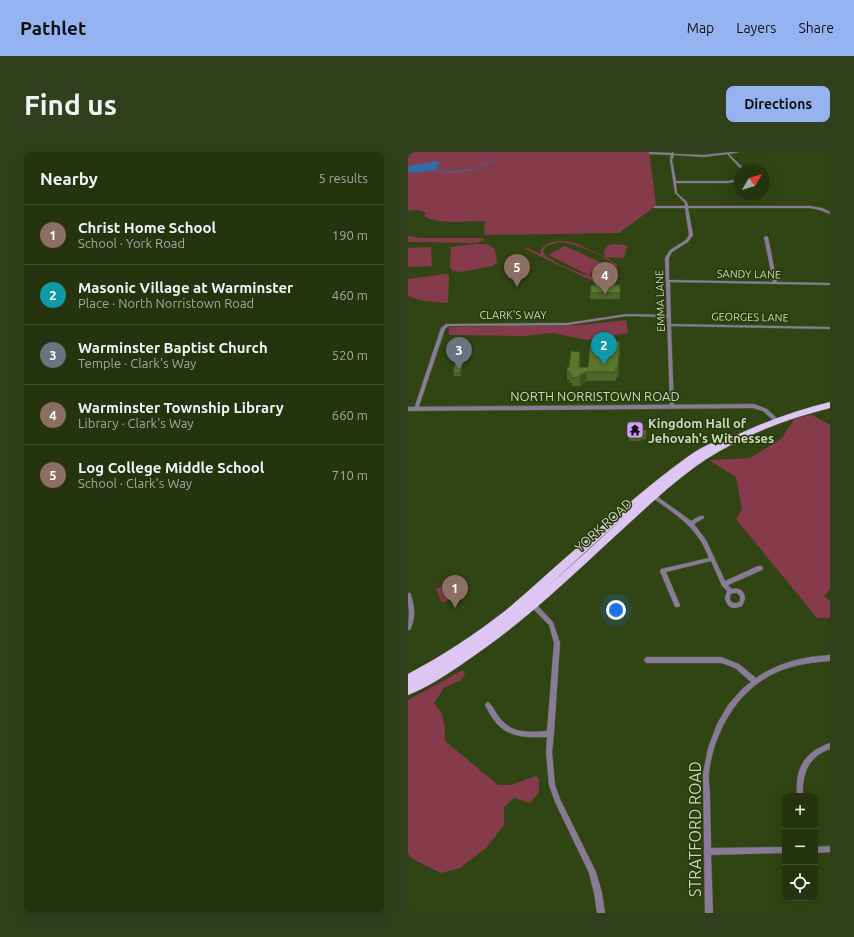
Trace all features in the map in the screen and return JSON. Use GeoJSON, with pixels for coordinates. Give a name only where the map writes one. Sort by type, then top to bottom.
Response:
{"type":"FeatureCollection","features":[{"type":"Feature","properties":{"kind":"highway","name":"YORK ROAD"},"geometry":{"type":"LineString","coordinates":[[408,680],[456,652],[510,614],[651,494],[717,449],[774,419],[801,407],[830,400]]}},
{"type":"Feature","properties":{"kind":"highway","name":"YORK ROAD"},"geometry":{"type":"LineString","coordinates":[[774,419],[830,405]]}},
{"type":"Feature","properties":{"kind":"highway","name":"YORK ROAD"},"geometry":{"type":"LineString","coordinates":[[408,690],[473,652],[533,605],[651,494]]}},
{"type":"Feature","properties":{"kind":"street"},"geometry":{"type":"LineString","coordinates":[[650,153],[673,153],[704,156],[738,152]]}},
{"type":"Feature","properties":{"kind":"street"},"geometry":{"type":"LineString","coordinates":[[673,153],[671,160],[676,193],[686,203],[687,207]]}},
{"type":"Feature","properties":{"kind":"street"},"geometry":{"type":"LineString","coordinates":[[728,154],[738,164]]}},
{"type":"Feature","properties":{"kind":"street"},"geometry":{"type":"LineString","coordinates":[[674,182],[734,181]]}},
{"type":"Feature","properties":{"kind":"street"},"geometry":{"type":"LineString","coordinates":[[655,207],[810,207],[821,209],[830,213]]}},
{"type":"Feature","properties":{"kind":"street","name":"EMMA LANE"},"geometry":{"type":"LineString","coordinates":[[672,407],[668,255],[671,251],[689,239],[691,235],[687,207]]}},
{"type":"Feature","properties":{"kind":"street"},"geometry":{"type":"LineString","coordinates":[[766,237],[775,283]]}},
{"type":"Feature","properties":{"kind":"street","name":"SANDY LANE"},"geometry":{"type":"LineString","coordinates":[[668,281],[830,284]]}},
{"type":"Feature","properties":{"kind":"street","name":"CLARK'S WAY"},"geometry":{"type":"LineString","coordinates":[[416,409],[444,328],[447,325],[567,324],[627,316],[669,316]]}},
{"type":"Feature","properties":{"kind":"street","name":"GEORGES LANE"},"geometry":{"type":"LineString","coordinates":[[670,325],[830,328]]}},
{"type":"Feature","properties":{"kind":"street","name":"NORTH NORRISTOWN ROAD"},"geometry":{"type":"LineString","coordinates":[[408,409],[754,406],[762,408],[774,419]]}},
{"type":"Feature","properties":{"kind":"street"},"geometry":{"type":"LineString","coordinates":[[651,494],[690,524],[700,535],[718,574],[731,592]]}},
{"type":"Feature","properties":{"kind":"street"},"geometry":{"type":"LineString","coordinates":[[690,524],[702,517]]}},
{"type":"Feature","properties":{"kind":"street"},"geometry":{"type":"LineString","coordinates":[[677,605],[663,571],[712,559]]}},
{"type":"Feature","properties":{"kind":"street"},"geometry":{"type":"LineString","coordinates":[[724,584],[760,568]]}},
{"type":"Feature","properties":{"kind":"street"},"geometry":{"type":"LineString","coordinates":[[408,595],[413,612],[408,628]]}},
{"type":"Feature","properties":{"kind":"street"},"geometry":{"type":"LineString","coordinates":[[533,605],[551,624],[556,636],[557,648],[549,760],[552,784],[557,800],[592,872],[598,893],[601,913]]}},
{"type":"Feature","properties":{"kind":"street","name":"STRATFORD ROAD"},"geometry":{"type":"LineString","coordinates":[[710,913],[706,773],[710,751],[720,724],[736,698],[755,681],[776,669],[793,663],[830,658]]}},
{"type":"Feature","properties":{"kind":"street"},"geometry":{"type":"LineString","coordinates":[[647,660],[721,660],[737,666],[755,681]]}},
{"type":"Feature","properties":{"kind":"street"},"geometry":{"type":"LineString","coordinates":[[488,705],[499,724],[510,731],[524,734],[551,734]]}},
{"type":"Feature","properties":{"kind":"street"},"geometry":{"type":"LineString","coordinates":[[800,793],[799,783],[804,767],[817,752],[830,746]]}},
{"type":"Feature","properties":{"kind":"street"},"geometry":{"type":"LineString","coordinates":[[818,850],[830,849]]}},
{"type":"Feature","properties":{"kind":"street"},"geometry":{"type":"LineString","coordinates":[[708,852],[782,850]]}},
{"type":"Feature","properties":{"kind":"shaded area"},"geometry":{"type":"Polygon","coordinates":[[[408,152],[649,152],[656,206],[619,233],[484,235],[485,221],[437,221],[424,216],[426,213],[422,211],[408,211],[408,152]]]}},
{"type":"Feature","properties":{"kind":"shaded area"},"geometry":{"type":"Polygon","coordinates":[[[408,236],[418,238],[482,238],[484,240],[477,243],[408,242],[408,236]]]}},
{"type":"Feature","properties":{"kind":"shaded area"},"geometry":{"type":"Polygon","coordinates":[[[561,241],[575,243],[605,257],[604,252],[607,246],[619,244],[627,246],[624,258],[606,257],[617,265],[617,269],[613,274],[602,278],[594,279],[609,287],[607,288],[525,249],[527,248],[541,254],[541,249],[546,245],[552,242],[561,241]],[[560,242],[546,246],[543,251],[545,255],[551,259],[582,274],[603,277],[610,273],[614,266],[611,262],[598,254],[560,242]]]}},
{"type":"Feature","properties":{"kind":"shaded area"},"geometry":{"type":"Polygon","coordinates":[[[487,244],[495,249],[497,262],[493,266],[461,272],[453,271],[450,267],[451,247],[487,244]]]}},
{"type":"Feature","properties":{"kind":"shaded area"},"geometry":{"type":"Polygon","coordinates":[[[565,246],[606,265],[589,275],[548,255],[565,246]]]}},
{"type":"Feature","properties":{"kind":"shaded area"},"geometry":{"type":"Polygon","coordinates":[[[431,247],[432,266],[408,267],[408,248],[431,247]]]}},
{"type":"Feature","properties":{"kind":"shaded area"},"geometry":{"type":"Polygon","coordinates":[[[446,274],[449,275],[448,303],[424,301],[408,296],[408,279],[446,274]]]}},
{"type":"Feature","properties":{"kind":"shaded area"},"geometry":{"type":"Polygon","coordinates":[[[626,320],[628,333],[587,340],[553,333],[525,336],[449,335],[449,327],[580,325],[626,320]]]}},
{"type":"Feature","properties":{"kind":"shaded area"},"geometry":{"type":"Polygon","coordinates":[[[812,415],[830,425],[830,589],[824,596],[830,601],[830,618],[817,618],[736,519],[742,509],[736,477],[709,460],[750,458],[781,439],[795,418],[812,415]]]}},
{"type":"Feature","properties":{"kind":"shaded area"},"geometry":{"type":"Polygon","coordinates":[[[449,582],[456,597],[442,603],[436,589],[449,582]]]}},
{"type":"Feature","properties":{"kind":"shaded area"},"geometry":{"type":"Polygon","coordinates":[[[463,670],[465,674],[461,680],[444,688],[434,703],[438,707],[444,720],[445,741],[498,785],[511,785],[536,776],[539,779],[539,792],[530,803],[514,798],[504,807],[504,825],[486,848],[460,868],[441,873],[413,859],[408,854],[408,700],[463,670]]]}},
{"type":"Feature","properties":{"kind":"water"},"geometry":{"type":"Polygon","coordinates":[[[435,161],[440,163],[436,170],[416,173],[408,172],[408,167],[435,161]]]}},
{"type":"Feature","properties":{"kind":"building"},"geometry":{"type":"Polygon","coordinates":[[[591,285],[620,285],[620,293],[590,293],[591,285]]]}},
{"type":"Feature","properties":{"kind":"building"},"geometry":{"type":"Polygon","coordinates":[[[592,341],[620,341],[618,368],[616,368],[616,372],[587,372],[580,375],[580,377],[572,378],[569,374],[570,371],[567,371],[571,351],[580,352],[579,367],[588,367],[590,345],[592,345],[592,341]]]}},
{"type":"Feature","properties":{"kind":"building"},"geometry":{"type":"Polygon","coordinates":[[[455,363],[463,363],[460,373],[453,373],[455,363]]]}},
{"type":"Feature","properties":{"kind":"building","name":"Kingdom Hall of Jehovah's Witnesses"},"geometry":{"type":"Polygon","coordinates":[[[629,421],[641,421],[641,430],[646,430],[646,435],[641,434],[641,437],[630,437],[629,421]]]}},
{"type":"Feature","properties":{"kind":"waterway"},"geometry":{"type":"LineString","coordinates":[[431,170],[447,172],[473,170],[496,159]]}},
{"type":"Feature","properties":{"kind":"place","name":"Log College Middle School"},"geometry":{"type":"Point","coordinates":[517,287]}},
{"type":"Feature","properties":{"kind":"place","name":"Warminster Township Library"},"geometry":{"type":"Point","coordinates":[605,295]}},
{"type":"Feature","properties":{"kind":"place","name":"Masonic Village at Warminster"},"geometry":{"type":"Point","coordinates":[604,365]}},
{"type":"Feature","properties":{"kind":"place","name":"Warminster Baptist Church"},"geometry":{"type":"Point","coordinates":[459,370]}},
{"type":"Feature","properties":{"kind":"place","name":"Kingdom Hall of Jehovah's Witnesses"},"geometry":{"type":"Point","coordinates":[635,430]}},
{"type":"Feature","properties":{"kind":"place","name":"Christ Home School"},"geometry":{"type":"Point","coordinates":[455,608]}}]}
